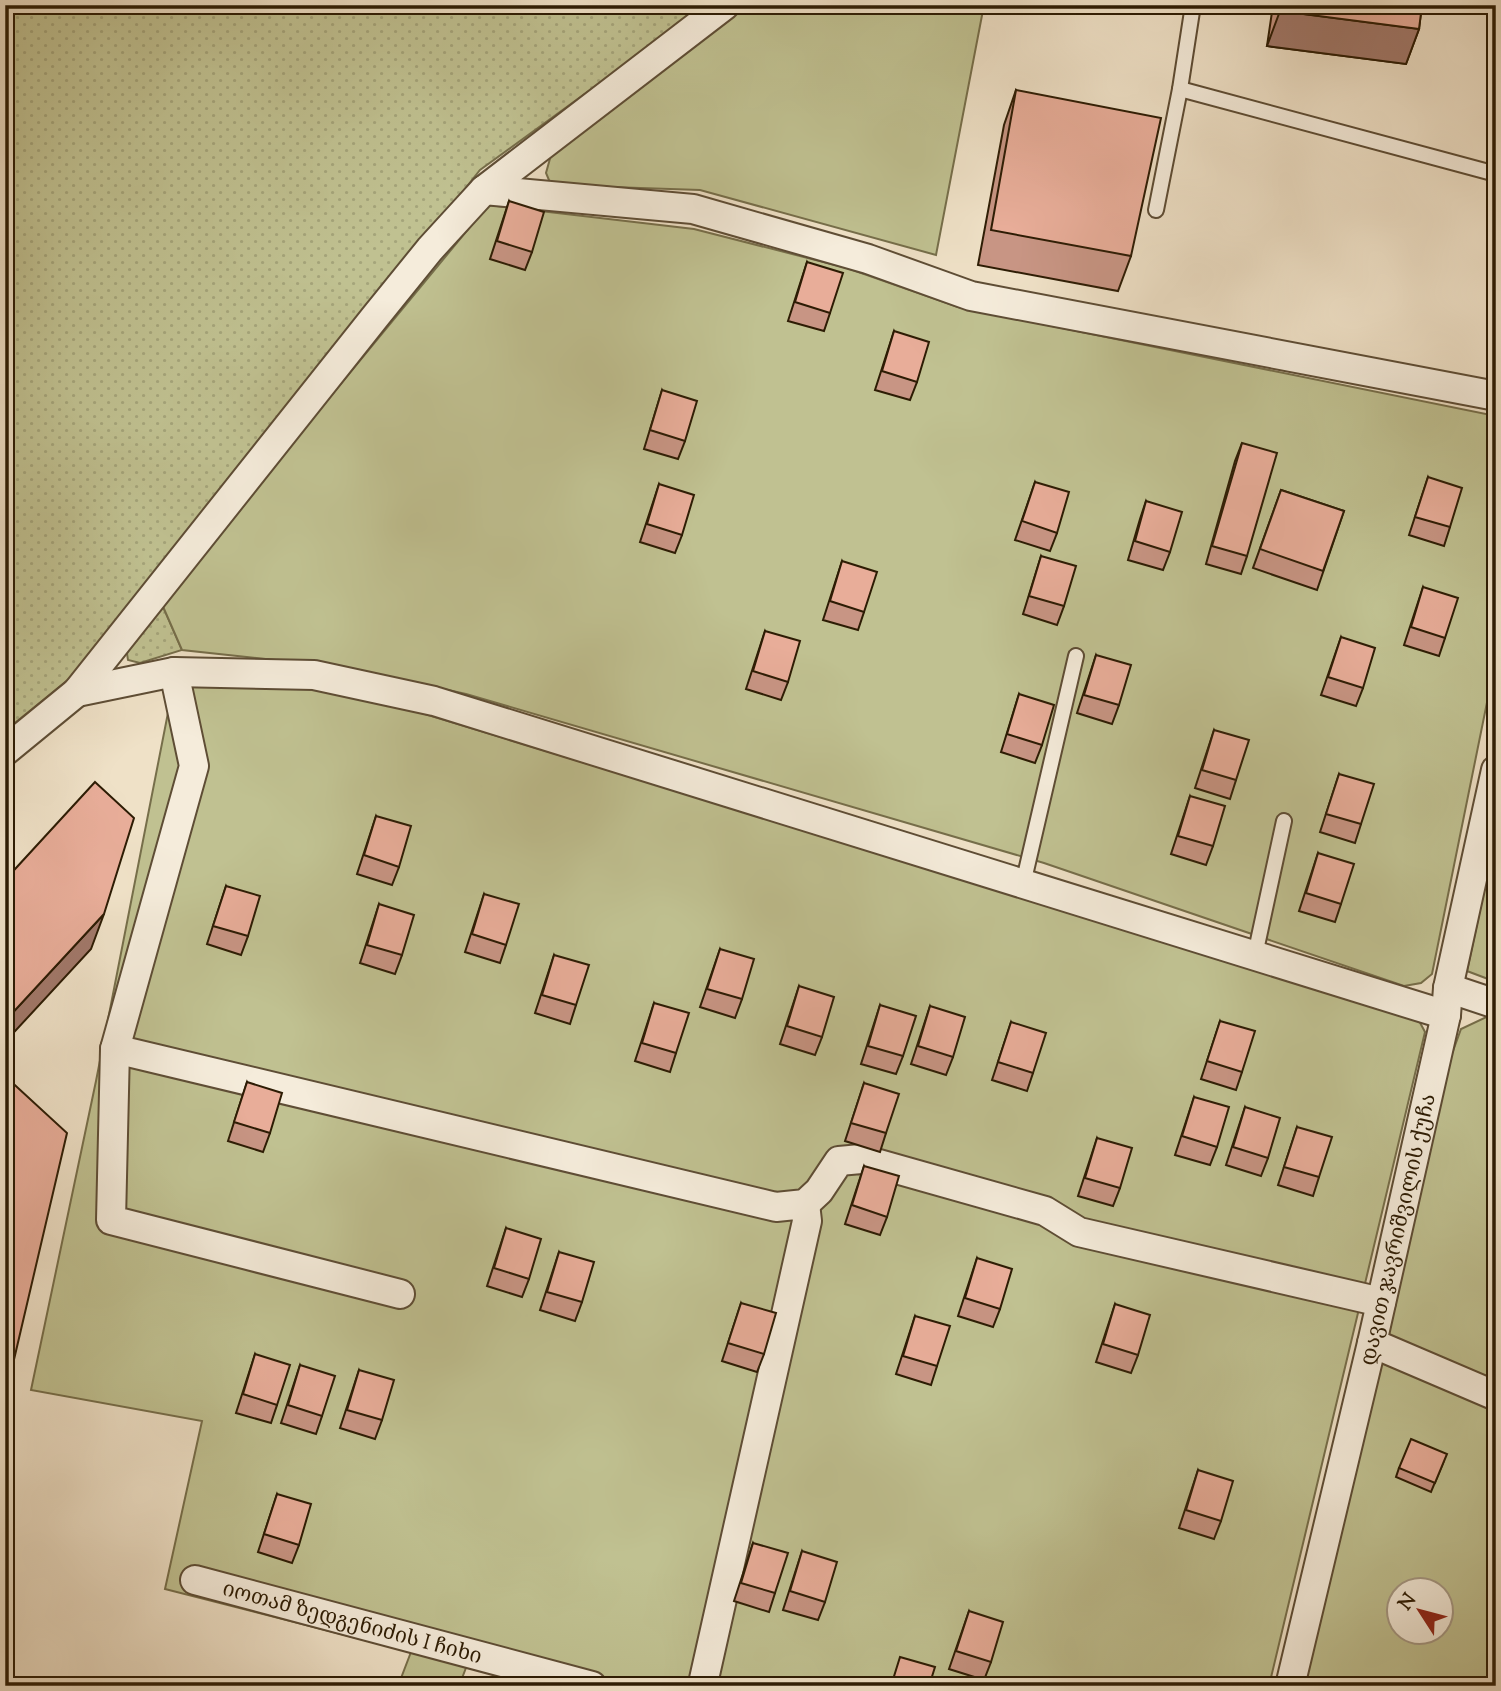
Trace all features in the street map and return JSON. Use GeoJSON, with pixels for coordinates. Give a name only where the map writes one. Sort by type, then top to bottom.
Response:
{"type":"FeatureCollection","features":[{"type":"Feature","properties":{"kind":"street"},"geometry":{"type":"LineString","coordinates":[[5,751],[77,692],[398,288],[485,190],[725,5]]}},
{"type":"Feature","properties":{"kind":"street"},"geometry":{"type":"LineString","coordinates":[[485,190],[693,209],[868,259],[971,296],[1496,396]]}},
{"type":"Feature","properties":{"kind":"street"},"geometry":{"type":"LineString","coordinates":[[77,692],[174,673],[314,675],[434,701],[1255,955],[1447,1001],[1496,1004]]}},
{"type":"Feature","properties":{"kind":"street"},"geometry":{"type":"LineString","coordinates":[[174,673],[194,766],[115,1049],[111,1220],[400,1294]]}},
{"type":"Feature","properties":{"kind":"street","name":"დავით ჯავრიშვილის ქუჩა"},"geometry":{"type":"LineString","coordinates":[[1290,1686],[1372,1343],[1496,769]]}},
{"type":"Feature","properties":{"kind":"street"},"geometry":{"type":"LineString","coordinates":[[115,1049],[776,1207],[804,1204],[819,1191],[839,1161],[861,1159],[1045,1211],[1079,1232],[1381,1302]]}},
{"type":"Feature","properties":{"kind":"street"},"geometry":{"type":"LineString","coordinates":[[704,1679],[807,1221],[804,1204]]}},
{"type":"Feature","properties":{"kind":"street"},"geometry":{"type":"LineString","coordinates":[[1372,1343],[1496,1396]]}},
{"type":"Feature","properties":{"kind":"street","name":"იოთამ ზედგენიძის I ჩიხი"},"geometry":{"type":"LineString","coordinates":[[195,1580],[592,1686]]}},
{"type":"Feature","properties":{"kind":"lane"},"geometry":{"type":"LineString","coordinates":[[1156,210],[1180,89],[1193,5]]}},
{"type":"Feature","properties":{"kind":"lane"},"geometry":{"type":"LineString","coordinates":[[1180,89],[1496,174]]}},
{"type":"Feature","properties":{"kind":"lane"},"geometry":{"type":"LineString","coordinates":[[1023,884],[1076,656]]}},
{"type":"Feature","properties":{"kind":"lane"},"geometry":{"type":"LineString","coordinates":[[1255,955],[1284,821]]}},
{"type":"Feature","properties":{"kind":"green space"},"geometry":{"type":"Polygon","coordinates":[[[5,5],[707,5],[480,170],[90,662],[5,731],[5,5]]]}},
{"type":"Feature","properties":{"kind":"green space"},"geometry":{"type":"Polygon","coordinates":[[[748,5],[984,5],[936,255],[700,190],[551,185],[546,173],[551,155],[748,5]]]}},
{"type":"Feature","properties":{"kind":"green space"},"geometry":{"type":"Polygon","coordinates":[[[488,205],[694,229],[847,268],[958,307],[1496,416],[1496,658],[1432,974],[1421,983],[1404,986],[1044,863],[466,694],[349,668],[182,650],[161,602],[488,205]]]}},
{"type":"Feature","properties":{"kind":"green space"},"geometry":{"type":"Polygon","coordinates":[[[161,602],[182,650],[140,663],[128,660],[127,652],[132,636],[161,602]]]}},
{"type":"Feature","properties":{"kind":"green space"},"geometry":{"type":"Polygon","coordinates":[[[174,682],[310,688],[415,711],[1417,1017],[1425,1032],[1269,1686],[538,1686],[469,1660],[459,1686],[398,1686],[411,1652],[165,1589],[202,1421],[31,1390],[96,1081],[174,682]]]}},
{"type":"Feature","properties":{"kind":"green space"},"geometry":{"type":"Polygon","coordinates":[[[1496,835],[1496,982],[1467,971],[1496,835]]]}},
{"type":"Feature","properties":{"kind":"green space"},"geometry":{"type":"Polygon","coordinates":[[[1495,1013],[1496,1686],[1304,1686],[1449,1062],[1461,1029],[1495,1013]]]}},
{"type":"Feature","properties":{"kind":"building"},"geometry":{"type":"Polygon","coordinates":[[[1281,5],[1422,5],[1419,29],[1280,11],[1281,5]]]}},
{"type":"Feature","properties":{"kind":"building"},"geometry":{"type":"Polygon","coordinates":[[[1016,90],[1161,118],[1131,256],[991,230],[1016,90]]]}},
{"type":"Feature","properties":{"kind":"building"},"geometry":{"type":"Polygon","coordinates":[[[509,201],[544,212],[532,252],[497,241],[509,201]]]}},
{"type":"Feature","properties":{"kind":"building"},"geometry":{"type":"Polygon","coordinates":[[[807,262],[843,273],[830,313],[795,302],[807,262]]]}},
{"type":"Feature","properties":{"kind":"building"},"geometry":{"type":"Polygon","coordinates":[[[894,331],[929,342],[917,382],[882,371],[894,331]]]}},
{"type":"Feature","properties":{"kind":"building"},"geometry":{"type":"Polygon","coordinates":[[[662,390],[697,401],[685,441],[650,430],[662,390]]]}},
{"type":"Feature","properties":{"kind":"building"},"geometry":{"type":"Polygon","coordinates":[[[1242,443],[1277,453],[1247,556],[1212,546],[1242,443]]]}},
{"type":"Feature","properties":{"kind":"building"},"geometry":{"type":"Polygon","coordinates":[[[1428,477],[1462,488],[1450,527],[1415,517],[1428,477]]]}},
{"type":"Feature","properties":{"kind":"building"},"geometry":{"type":"Polygon","coordinates":[[[1035,482],[1069,492],[1057,533],[1022,521],[1035,482]]]}},
{"type":"Feature","properties":{"kind":"building"},"geometry":{"type":"Polygon","coordinates":[[[659,484],[694,495],[682,535],[647,524],[659,484]]]}},
{"type":"Feature","properties":{"kind":"building"},"geometry":{"type":"Polygon","coordinates":[[[1281,490],[1344,511],[1323,571],[1260,549],[1281,490]]]}},
{"type":"Feature","properties":{"kind":"building"},"geometry":{"type":"Polygon","coordinates":[[[1146,501],[1182,512],[1170,552],[1135,541],[1146,501]]]}},
{"type":"Feature","properties":{"kind":"building"},"geometry":{"type":"Polygon","coordinates":[[[1041,556],[1076,566],[1064,606],[1029,596],[1041,556]]]}},
{"type":"Feature","properties":{"kind":"building"},"geometry":{"type":"Polygon","coordinates":[[[842,561],[877,572],[864,612],[830,601],[842,561]]]}},
{"type":"Feature","properties":{"kind":"building"},"geometry":{"type":"Polygon","coordinates":[[[1423,587],[1458,598],[1445,638],[1411,627],[1423,587]]]}},
{"type":"Feature","properties":{"kind":"building"},"geometry":{"type":"Polygon","coordinates":[[[765,631],[800,641],[788,682],[753,671],[765,631]]]}},
{"type":"Feature","properties":{"kind":"building"},"geometry":{"type":"Polygon","coordinates":[[[1341,637],[1375,648],[1363,688],[1328,677],[1341,637]]]}},
{"type":"Feature","properties":{"kind":"building"},"geometry":{"type":"Polygon","coordinates":[[[1096,655],[1131,665],[1119,705],[1084,695],[1096,655]]]}},
{"type":"Feature","properties":{"kind":"building"},"geometry":{"type":"Polygon","coordinates":[[[1019,694],[1054,705],[1042,745],[1007,734],[1019,694]]]}},
{"type":"Feature","properties":{"kind":"building"},"geometry":{"type":"Polygon","coordinates":[[[1214,730],[1249,740],[1236,780],[1202,770],[1214,730]]]}},
{"type":"Feature","properties":{"kind":"building"},"geometry":{"type":"Polygon","coordinates":[[[1339,774],[1374,784],[1361,824],[1326,814],[1339,774]]]}},
{"type":"Feature","properties":{"kind":"building"},"geometry":{"type":"Polygon","coordinates":[[[95,782],[134,818],[104,914],[5,1021],[5,880],[95,782]]]}},
{"type":"Feature","properties":{"kind":"building"},"geometry":{"type":"Polygon","coordinates":[[[1190,796],[1225,806],[1213,846],[1178,836],[1190,796]]]}},
{"type":"Feature","properties":{"kind":"building"},"geometry":{"type":"Polygon","coordinates":[[[376,816],[411,826],[399,867],[364,855],[376,816]]]}},
{"type":"Feature","properties":{"kind":"building"},"geometry":{"type":"Polygon","coordinates":[[[1318,853],[1354,864],[1341,904],[1306,893],[1318,853]]]}},
{"type":"Feature","properties":{"kind":"building"},"geometry":{"type":"Polygon","coordinates":[[[226,886],[260,896],[248,936],[213,926],[226,886]]]}},
{"type":"Feature","properties":{"kind":"building"},"geometry":{"type":"Polygon","coordinates":[[[484,894],[519,904],[506,945],[472,934],[484,894]]]}},
{"type":"Feature","properties":{"kind":"building"},"geometry":{"type":"Polygon","coordinates":[[[379,904],[414,915],[402,955],[367,945],[379,904]]]}},
{"type":"Feature","properties":{"kind":"building"},"geometry":{"type":"Polygon","coordinates":[[[720,949],[754,959],[742,999],[707,989],[720,949]]]}},
{"type":"Feature","properties":{"kind":"building"},"geometry":{"type":"Polygon","coordinates":[[[554,955],[589,965],[576,1005],[542,995],[554,955]]]}},
{"type":"Feature","properties":{"kind":"building"},"geometry":{"type":"Polygon","coordinates":[[[799,986],[834,997],[822,1037],[787,1026],[799,986]]]}},
{"type":"Feature","properties":{"kind":"building"},"geometry":{"type":"Polygon","coordinates":[[[654,1003],[689,1013],[676,1053],[642,1043],[654,1003]]]}},
{"type":"Feature","properties":{"kind":"building"},"geometry":{"type":"Polygon","coordinates":[[[880,1005],[916,1016],[903,1056],[868,1046],[880,1005]]]}},
{"type":"Feature","properties":{"kind":"building"},"geometry":{"type":"Polygon","coordinates":[[[930,1006],[965,1017],[953,1057],[918,1046],[930,1006]]]}},
{"type":"Feature","properties":{"kind":"building"},"geometry":{"type":"Polygon","coordinates":[[[1220,1021],[1255,1031],[1242,1072],[1207,1061],[1220,1021]]]}},
{"type":"Feature","properties":{"kind":"building"},"geometry":{"type":"Polygon","coordinates":[[[1011,1022],[1046,1033],[1033,1073],[998,1062],[1011,1022]]]}},
{"type":"Feature","properties":{"kind":"building"},"geometry":{"type":"Polygon","coordinates":[[[5,1076],[67,1133],[5,1398],[5,1076]]]}},
{"type":"Feature","properties":{"kind":"building"},"geometry":{"type":"Polygon","coordinates":[[[247,1082],[282,1093],[270,1133],[234,1122],[247,1082]]]}},
{"type":"Feature","properties":{"kind":"building"},"geometry":{"type":"Polygon","coordinates":[[[864,1083],[899,1094],[886,1133],[851,1123],[864,1083]]]}},
{"type":"Feature","properties":{"kind":"building"},"geometry":{"type":"Polygon","coordinates":[[[1194,1097],[1229,1107],[1217,1147],[1182,1136],[1194,1097]]]}},
{"type":"Feature","properties":{"kind":"building"},"geometry":{"type":"Polygon","coordinates":[[[1245,1107],[1280,1118],[1268,1158],[1233,1147],[1245,1107]]]}},
{"type":"Feature","properties":{"kind":"building"},"geometry":{"type":"Polygon","coordinates":[[[1297,1127],[1332,1137],[1319,1177],[1284,1167],[1297,1127]]]}},
{"type":"Feature","properties":{"kind":"building"},"geometry":{"type":"Polygon","coordinates":[[[1097,1138],[1132,1148],[1120,1188],[1085,1178],[1097,1138]]]}},
{"type":"Feature","properties":{"kind":"building"},"geometry":{"type":"Polygon","coordinates":[[[864,1166],[899,1176],[887,1217],[852,1205],[864,1166]]]}},
{"type":"Feature","properties":{"kind":"building"},"geometry":{"type":"Polygon","coordinates":[[[506,1228],[541,1239],[529,1279],[494,1268],[506,1228]]]}},
{"type":"Feature","properties":{"kind":"building"},"geometry":{"type":"Polygon","coordinates":[[[559,1252],[594,1262],[582,1302],[547,1292],[559,1252]]]}},
{"type":"Feature","properties":{"kind":"building"},"geometry":{"type":"Polygon","coordinates":[[[977,1258],[1012,1269],[1000,1309],[965,1298],[977,1258]]]}},
{"type":"Feature","properties":{"kind":"building"},"geometry":{"type":"Polygon","coordinates":[[[741,1303],[776,1313],[764,1354],[728,1343],[741,1303]]]}},
{"type":"Feature","properties":{"kind":"building"},"geometry":{"type":"Polygon","coordinates":[[[1115,1304],[1150,1315],[1138,1355],[1103,1344],[1115,1304]]]}},
{"type":"Feature","properties":{"kind":"building"},"geometry":{"type":"Polygon","coordinates":[[[915,1316],[950,1326],[937,1366],[903,1356],[915,1316]]]}},
{"type":"Feature","properties":{"kind":"building"},"geometry":{"type":"Polygon","coordinates":[[[255,1354],[290,1365],[277,1405],[243,1394],[255,1354]]]}},
{"type":"Feature","properties":{"kind":"building"},"geometry":{"type":"Polygon","coordinates":[[[300,1365],[335,1376],[322,1416],[288,1405],[300,1365]]]}},
{"type":"Feature","properties":{"kind":"building"},"geometry":{"type":"Polygon","coordinates":[[[359,1370],[394,1380],[382,1420],[347,1410],[359,1370]]]}},
{"type":"Feature","properties":{"kind":"building"},"geometry":{"type":"Polygon","coordinates":[[[1411,1439],[1447,1454],[1435,1483],[1399,1468],[1411,1439]]]}},
{"type":"Feature","properties":{"kind":"building"},"geometry":{"type":"Polygon","coordinates":[[[1198,1470],[1233,1481],[1221,1521],[1186,1510],[1198,1470]]]}},
{"type":"Feature","properties":{"kind":"building"},"geometry":{"type":"Polygon","coordinates":[[[277,1494],[311,1504],[299,1545],[264,1534],[277,1494]]]}},
{"type":"Feature","properties":{"kind":"building"},"geometry":{"type":"Polygon","coordinates":[[[753,1543],[788,1553],[775,1593],[741,1583],[753,1543]]]}},
{"type":"Feature","properties":{"kind":"building"},"geometry":{"type":"Polygon","coordinates":[[[802,1551],[837,1562],[825,1602],[790,1591],[802,1551]]]}},
{"type":"Feature","properties":{"kind":"building"},"geometry":{"type":"Polygon","coordinates":[[[969,1611],[1003,1622],[991,1662],[956,1651],[969,1611]]]}},
{"type":"Feature","properties":{"kind":"building"},"geometry":{"type":"Polygon","coordinates":[[[900,1657],[935,1667],[929,1686],[891,1686],[900,1657]]]}}]}
